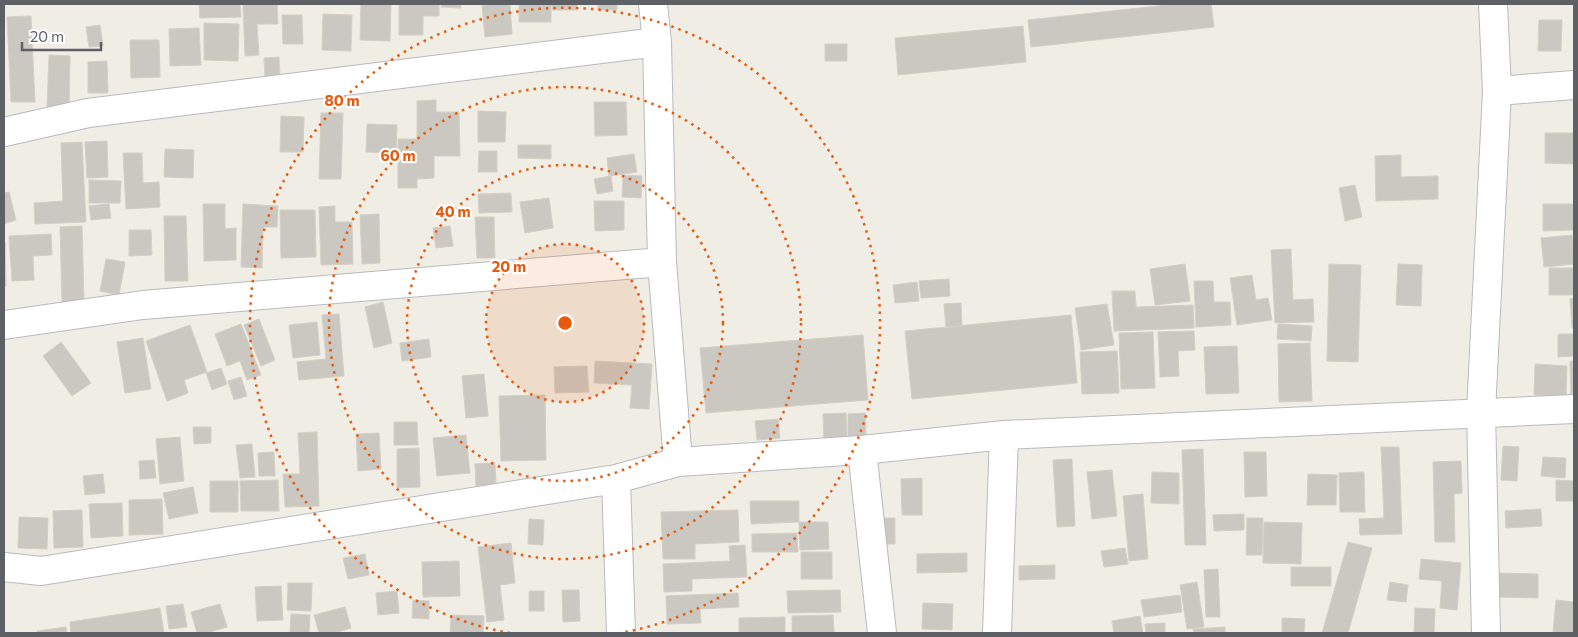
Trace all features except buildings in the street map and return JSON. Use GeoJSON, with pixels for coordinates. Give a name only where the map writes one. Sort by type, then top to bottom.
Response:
{"type":"FeatureCollection","features":[{"type":"Feature","properties":{"kind":"street"},"geometry":{"type":"LineString","coordinates":[[654,4],[657,42],[662,262],[678,462]]}},
{"type":"Feature","properties":{"kind":"street"},"geometry":{"type":"LineString","coordinates":[[1486,633],[1481,412],[1497,91],[1493,4]]}},
{"type":"Feature","properties":{"kind":"street"},"geometry":{"type":"LineString","coordinates":[[4,132],[88,113],[657,42]]}},
{"type":"Feature","properties":{"kind":"street"},"geometry":{"type":"LineString","coordinates":[[1497,91],[1574,85]]}},
{"type":"Feature","properties":{"kind":"street"},"geometry":{"type":"LineString","coordinates":[[4,325],[143,304],[662,262]]}},
{"type":"Feature","properties":{"kind":"street"},"geometry":{"type":"LineString","coordinates":[[4,567],[41,571],[616,479],[678,462],[862,450],[1004,435],[1574,409]]}},
{"type":"Feature","properties":{"kind":"street"},"geometry":{"type":"LineString","coordinates":[[997,633],[1004,435]]}},
{"type":"Feature","properties":{"kind":"street"},"geometry":{"type":"LineString","coordinates":[[862,450],[882,633]]}},
{"type":"Feature","properties":{"kind":"street"},"geometry":{"type":"LineString","coordinates":[[616,479],[621,633]]}}]}
